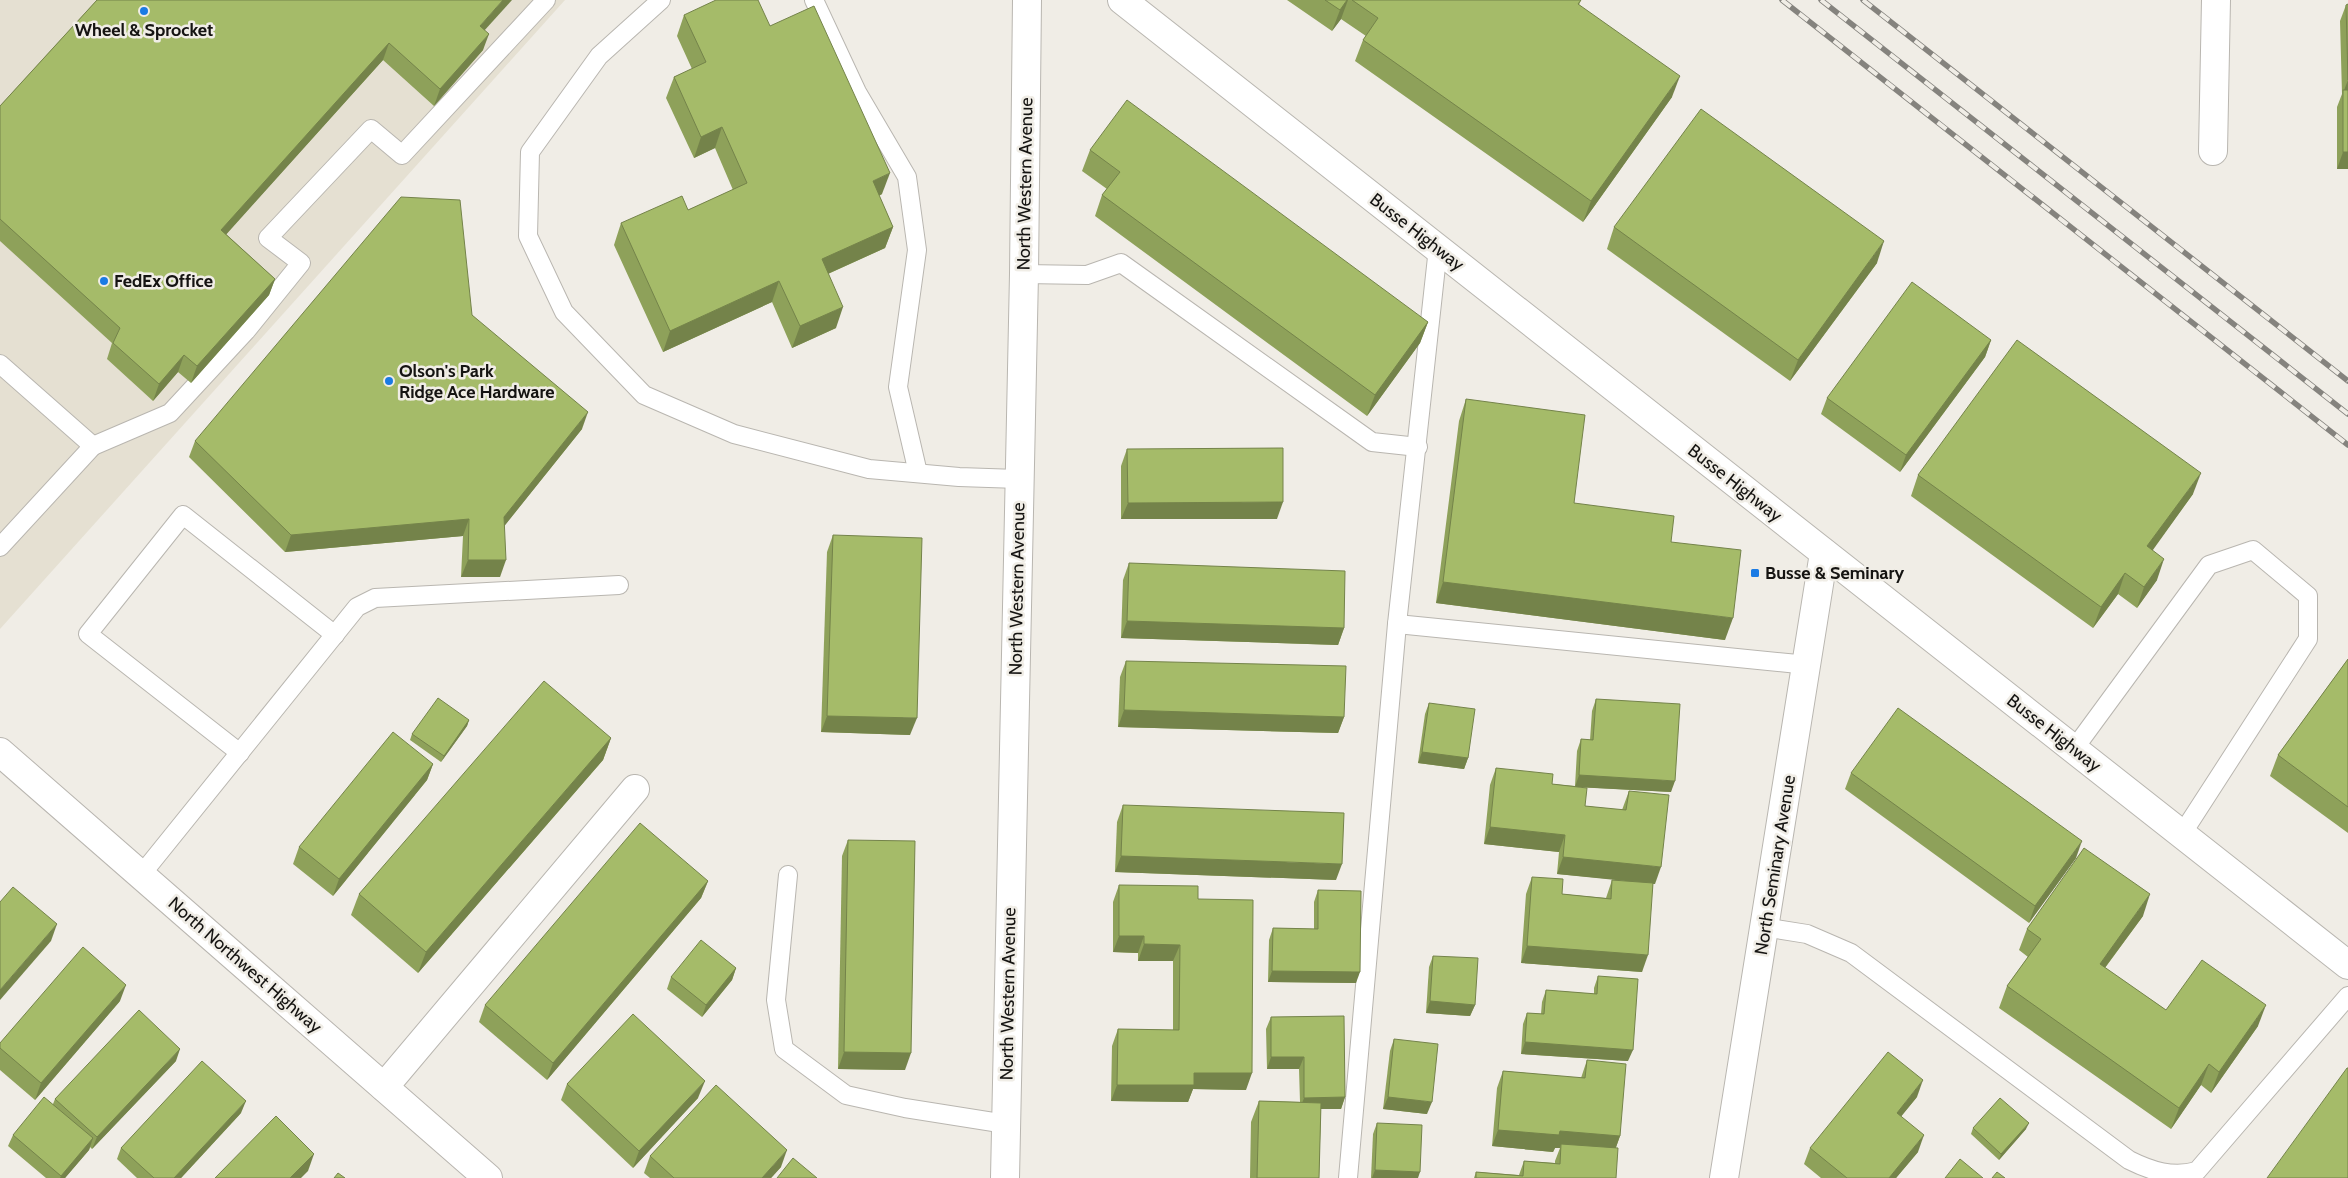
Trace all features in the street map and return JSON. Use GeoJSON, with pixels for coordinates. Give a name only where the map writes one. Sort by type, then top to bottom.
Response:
{"type":"FeatureCollection","features":[{"type":"Feature","properties":{"kind":"street","name":"North Western Avenue"},"geometry":{"type":"LineString","coordinates":[[1005,1178],[1024,274],[1027,0]]}},
{"type":"Feature","properties":{"kind":"street","name":"Busse Highway"},"geometry":{"type":"LineString","coordinates":[[1122,0],[2348,965]]}},
{"type":"Feature","properties":{"kind":"street"},"geometry":{"type":"LineString","coordinates":[[2213,151],[2216,0]]}},
{"type":"Feature","properties":{"kind":"street","name":"North Seminary Avenue"},"geometry":{"type":"LineString","coordinates":[[1724,1178],[1808,665],[1824,553]]}},
{"type":"Feature","properties":{"kind":"street","name":"North Northwest Highway"},"geometry":{"type":"LineString","coordinates":[[0,752],[488,1178]]}},
{"type":"Feature","properties":{"kind":"street"},"geometry":{"type":"LineString","coordinates":[[384,1087],[635,789]]}},
{"type":"Feature","properties":{"kind":"lane"},"geometry":{"type":"LineString","coordinates":[[0,547],[93,446],[170,413],[246,331],[301,263],[268,238],[370,129],[402,155],[546,0]]}},
{"type":"Feature","properties":{"kind":"lane"},"geometry":{"type":"LineString","coordinates":[[661,0],[599,56],[530,152],[528,236],[564,312],[644,394],[734,434],[869,469],[1019,479]]}},
{"type":"Feature","properties":{"kind":"lane"},"geometry":{"type":"LineString","coordinates":[[814,0],[857,92],[907,177],[917,250],[898,387],[918,473]]}},
{"type":"Feature","properties":{"kind":"lane"},"geometry":{"type":"LineString","coordinates":[[1348,1178],[1397,624],[1418,447],[1438,248]]}},
{"type":"Feature","properties":{"kind":"lane"},"geometry":{"type":"LineString","coordinates":[[1024,274],[1087,275],[1122,263],[1372,442],[1418,447]]}},
{"type":"Feature","properties":{"kind":"lane"},"geometry":{"type":"LineString","coordinates":[[0,364],[93,446]]}},
{"type":"Feature","properties":{"kind":"lane"},"geometry":{"type":"LineString","coordinates":[[240,753],[88,634],[183,515],[335,635]]}},
{"type":"Feature","properties":{"kind":"lane"},"geometry":{"type":"LineString","coordinates":[[2074,749],[2209,565],[2253,550],[2308,596],[2308,639],[2182,834]]}},
{"type":"Feature","properties":{"kind":"lane"},"geometry":{"type":"LineString","coordinates":[[142,875],[357,606],[375,598],[619,585]]}},
{"type":"Feature","properties":{"kind":"lane"},"geometry":{"type":"LineString","coordinates":[[1397,624],[1808,665]]}},
{"type":"Feature","properties":{"kind":"lane"},"geometry":{"type":"LineString","coordinates":[[788,875],[776,1000],[784,1049],[846,1095],[905,1108],[1006,1124]]}},
{"type":"Feature","properties":{"kind":"lane"},"geometry":{"type":"LineString","coordinates":[[1764,928],[1807,934],[1851,953],[2129,1160],[2151,1171],[2174,1175],[2188,1174],[2197,1170],[2348,996]]}},
{"type":"Feature","properties":{"kind":"shaded area"},"geometry":{"type":"Polygon","coordinates":[[[0,0],[565,0],[0,629],[0,0]]]}},
{"type":"Feature","properties":{"kind":"building"},"geometry":{"type":"Polygon","coordinates":[[[97,0],[503,0],[480,26],[489,34],[440,89],[389,43],[221,230],[275,279],[197,366],[184,355],[159,384],[113,343],[120,328],[0,219],[0,106],[97,0]]]}},
{"type":"Feature","properties":{"kind":"building"},"geometry":{"type":"Polygon","coordinates":[[[716,0],[758,0],[770,26],[814,6],[890,173],[873,181],[893,227],[822,259],[843,307],[800,326],[779,281],[670,331],[621,223],[682,196],[688,210],[747,183],[722,127],[701,137],[674,77],[706,62],[684,15],[716,0]]]}},
{"type":"Feature","properties":{"kind":"building"},"geometry":{"type":"Polygon","coordinates":[[[1325,0],[1347,0],[1340,10],[1325,0]]]}},
{"type":"Feature","properties":{"kind":"building"},"geometry":{"type":"Polygon","coordinates":[[[1352,0],[1581,0],[1578,4],[1680,76],[1591,201],[1363,40],[1378,18],[1352,0]]]}},
{"type":"Feature","properties":{"kind":"building"},"geometry":{"type":"Polygon","coordinates":[[[2348,4],[2348,80],[2346,5],[2348,4]]]}},
{"type":"Feature","properties":{"kind":"building"},"geometry":{"type":"Polygon","coordinates":[[[2343,90],[2348,90],[2348,152],[2343,152],[2343,90]]]}},
{"type":"Feature","properties":{"kind":"building"},"geometry":{"type":"Polygon","coordinates":[[[1127,100],[1428,322],[1375,395],[1102,195],[1120,172],[1090,150],[1127,100]]]}},
{"type":"Feature","properties":{"kind":"building"},"geometry":{"type":"Polygon","coordinates":[[[1701,109],[1884,241],[1798,360],[1614,227],[1701,109]]]}},
{"type":"Feature","properties":{"kind":"building","name":"Olson's Park Ridge Ace Hardware"},"geometry":{"type":"Polygon","coordinates":[[[401,197],[460,200],[472,315],[588,412],[504,517],[506,560],[468,560],[469,519],[291,535],[195,441],[401,197]]]}},
{"type":"Feature","properties":{"kind":"building"},"geometry":{"type":"Polygon","coordinates":[[[1912,282],[1991,340],[1906,455],[1827,398],[1912,282]]]}},
{"type":"Feature","properties":{"kind":"building"},"geometry":{"type":"Polygon","coordinates":[[[2017,340],[2201,473],[2147,546],[2164,559],[2144,587],[2125,573],[2101,607],[1918,475],[2017,340]]]}},
{"type":"Feature","properties":{"kind":"building"},"geometry":{"type":"Polygon","coordinates":[[[1466,399],[1585,415],[1574,503],[1674,516],[1671,542],[1741,550],[1733,618],[1443,582],[1466,399]]]}},
{"type":"Feature","properties":{"kind":"building"},"geometry":{"type":"Polygon","coordinates":[[[1283,448],[1283,502],[1128,503],[1127,449],[1283,448]]]}},
{"type":"Feature","properties":{"kind":"building"},"geometry":{"type":"Polygon","coordinates":[[[833,535],[922,538],[917,718],[827,716],[833,535]]]}},
{"type":"Feature","properties":{"kind":"building"},"geometry":{"type":"Polygon","coordinates":[[[1129,563],[1345,571],[1344,628],[1127,621],[1129,563]]]}},
{"type":"Feature","properties":{"kind":"building"},"geometry":{"type":"Polygon","coordinates":[[[2348,659],[2348,807],[2278,755],[2348,659]]]}},
{"type":"Feature","properties":{"kind":"building"},"geometry":{"type":"Polygon","coordinates":[[[1126,661],[1346,666],[1344,717],[1124,710],[1126,661]]]}},
{"type":"Feature","properties":{"kind":"building"},"geometry":{"type":"Polygon","coordinates":[[[544,681],[611,738],[426,952],[359,894],[544,681]]]}},
{"type":"Feature","properties":{"kind":"building"},"geometry":{"type":"Polygon","coordinates":[[[438,698],[469,720],[444,756],[412,734],[438,698]]]}},
{"type":"Feature","properties":{"kind":"building"},"geometry":{"type":"Polygon","coordinates":[[[1596,699],[1680,704],[1675,781],[1579,775],[1581,739],[1593,740],[1596,699]]]}},
{"type":"Feature","properties":{"kind":"building"},"geometry":{"type":"Polygon","coordinates":[[[1429,703],[1475,709],[1468,758],[1422,752],[1429,703]]]}},
{"type":"Feature","properties":{"kind":"building"},"geometry":{"type":"Polygon","coordinates":[[[1898,708],[2082,841],[2035,906],[1851,773],[1898,708]]]}},
{"type":"Feature","properties":{"kind":"building"},"geometry":{"type":"Polygon","coordinates":[[[393,732],[433,764],[339,879],[299,847],[393,732]]]}},
{"type":"Feature","properties":{"kind":"building"},"geometry":{"type":"Polygon","coordinates":[[[1496,768],[1553,774],[1552,784],[1587,788],[1585,806],[1626,810],[1629,791],[1669,795],[1661,867],[1563,857],[1565,835],[1490,827],[1496,768]]]}},
{"type":"Feature","properties":{"kind":"building"},"geometry":{"type":"Polygon","coordinates":[[[1123,805],[1344,813],[1342,864],[1121,856],[1123,805]]]}},
{"type":"Feature","properties":{"kind":"building"},"geometry":{"type":"Polygon","coordinates":[[[640,823],[708,881],[553,1063],[485,1005],[640,823]]]}},
{"type":"Feature","properties":{"kind":"building"},"geometry":{"type":"Polygon","coordinates":[[[848,840],[915,841],[911,1053],[844,1052],[848,840]]]}},
{"type":"Feature","properties":{"kind":"building"},"geometry":{"type":"Polygon","coordinates":[[[2084,848],[2150,894],[2100,964],[2166,1010],[2202,960],[2266,1005],[2219,1072],[2209,1064],[2179,1108],[2007,986],[2041,939],[2027,929],[2084,848]]]}},
{"type":"Feature","properties":{"kind":"building"},"geometry":{"type":"Polygon","coordinates":[[[1532,877],[1563,879],[1562,894],[1611,899],[1612,880],[1653,883],[1648,955],[1527,946],[1532,877]]]}},
{"type":"Feature","properties":{"kind":"building"},"geometry":{"type":"Polygon","coordinates":[[[1119,885],[1198,886],[1198,899],[1253,900],[1252,1073],[1194,1073],[1194,1085],[1117,1085],[1118,1029],[1179,1030],[1180,945],[1144,944],[1144,936],[1119,936],[1119,885]]]}},
{"type":"Feature","properties":{"kind":"building"},"geometry":{"type":"Polygon","coordinates":[[[13,887],[57,924],[0,990],[0,902],[13,887]]]}},
{"type":"Feature","properties":{"kind":"building"},"geometry":{"type":"Polygon","coordinates":[[[1318,890],[1361,891],[1360,972],[1272,971],[1273,928],[1318,929],[1318,890]]]}},
{"type":"Feature","properties":{"kind":"building"},"geometry":{"type":"Polygon","coordinates":[[[701,940],[736,968],[706,1005],[671,977],[701,940]]]}},
{"type":"Feature","properties":{"kind":"building"},"geometry":{"type":"Polygon","coordinates":[[[83,947],[126,985],[41,1083],[0,1048],[0,1043],[83,947]]]}},
{"type":"Feature","properties":{"kind":"building"},"geometry":{"type":"Polygon","coordinates":[[[1433,956],[1478,958],[1475,1005],[1430,1001],[1433,956]]]}},
{"type":"Feature","properties":{"kind":"building"},"geometry":{"type":"Polygon","coordinates":[[[1598,976],[1638,979],[1633,1050],[1525,1042],[1527,1013],[1544,1014],[1546,990],[1597,994],[1598,976]]]}},
{"type":"Feature","properties":{"kind":"building"},"geometry":{"type":"Polygon","coordinates":[[[139,1010],[180,1049],[97,1137],[55,1099],[139,1010]]]}},
{"type":"Feature","properties":{"kind":"building"},"geometry":{"type":"Polygon","coordinates":[[[633,1014],[705,1081],[639,1151],[567,1084],[633,1014]]]}},
{"type":"Feature","properties":{"kind":"building"},"geometry":{"type":"Polygon","coordinates":[[[1344,1016],[1345,1097],[1304,1098],[1304,1057],[1271,1057],[1271,1017],[1344,1016]]]}},
{"type":"Feature","properties":{"kind":"building"},"geometry":{"type":"Polygon","coordinates":[[[1394,1039],[1438,1044],[1432,1102],[1388,1097],[1394,1039]]]}},
{"type":"Feature","properties":{"kind":"building"},"geometry":{"type":"Polygon","coordinates":[[[1888,1052],[1923,1080],[1897,1113],[1924,1135],[1889,1178],[1847,1178],[1810,1148],[1888,1052]]]}},
{"type":"Feature","properties":{"kind":"building"},"geometry":{"type":"Polygon","coordinates":[[[1587,1060],[1626,1064],[1620,1136],[1560,1131],[1559,1135],[1498,1130],[1503,1071],[1585,1078],[1587,1060]]]}},
{"type":"Feature","properties":{"kind":"building"},"geometry":{"type":"Polygon","coordinates":[[[202,1061],[246,1101],[174,1178],[154,1178],[121,1148],[202,1061]]]}},
{"type":"Feature","properties":{"kind":"building"},"geometry":{"type":"Polygon","coordinates":[[[2347,1068],[2348,1178],[2267,1178],[2347,1068]]]}},
{"type":"Feature","properties":{"kind":"building"},"geometry":{"type":"Polygon","coordinates":[[[716,1085],[787,1150],[762,1178],[674,1178],[650,1156],[716,1085]]]}},
{"type":"Feature","properties":{"kind":"building"},"geometry":{"type":"Polygon","coordinates":[[[44,1097],[93,1138],[61,1176],[13,1135],[44,1097]]]}},
{"type":"Feature","properties":{"kind":"building"},"geometry":{"type":"Polygon","coordinates":[[[2000,1098],[2029,1123],[2001,1154],[1973,1128],[2000,1098]]]}},
{"type":"Feature","properties":{"kind":"building"},"geometry":{"type":"Polygon","coordinates":[[[1259,1101],[1321,1103],[1319,1178],[1257,1178],[1259,1101]]]}},
{"type":"Feature","properties":{"kind":"building"},"geometry":{"type":"Polygon","coordinates":[[[276,1116],[314,1154],[290,1178],[215,1178],[276,1116]]]}},
{"type":"Feature","properties":{"kind":"building"},"geometry":{"type":"Polygon","coordinates":[[[1377,1123],[1422,1125],[1420,1172],[1375,1170],[1377,1123]]]}},
{"type":"Feature","properties":{"kind":"building"},"geometry":{"type":"Polygon","coordinates":[[[1561,1144],[1618,1148],[1616,1178],[1476,1178],[1476,1172],[1523,1176],[1524,1161],[1560,1164],[1561,1144]]]}},
{"type":"Feature","properties":{"kind":"building"},"geometry":{"type":"Polygon","coordinates":[[[793,1158],[817,1178],[777,1178],[793,1158]]]}},
{"type":"Feature","properties":{"kind":"building"},"geometry":{"type":"Polygon","coordinates":[[[1960,1159],[1983,1178],[1945,1178],[1960,1159]]]}},
{"type":"Feature","properties":{"kind":"building"},"geometry":{"type":"Polygon","coordinates":[[[1997,1172],[2005,1178],[1992,1178],[1997,1172]]]}},
{"type":"Feature","properties":{"kind":"building"},"geometry":{"type":"Polygon","coordinates":[[[338,1173],[345,1178],[334,1178],[338,1173]]]}},
{"type":"Feature","properties":{"kind":"railway"},"geometry":{"type":"LineString","coordinates":[[1782,0],[2348,445]]}},
{"type":"Feature","properties":{"kind":"railway"},"geometry":{"type":"LineString","coordinates":[[1821,0],[2348,414]]}},
{"type":"Feature","properties":{"kind":"railway"},"geometry":{"type":"LineString","coordinates":[[1863,0],[2348,381]]}},
{"type":"Feature","properties":{"kind":"place","name":"Wheel & Sprocket"},"geometry":{"type":"Point","coordinates":[144,11]}},
{"type":"Feature","properties":{"kind":"place","name":"FedEx Office"},"geometry":{"type":"Point","coordinates":[104,281]}},
{"type":"Feature","properties":{"kind":"place","name":"Olson's Park Ridge Ace Hardware"},"geometry":{"type":"Point","coordinates":[389,381]}},
{"type":"Feature","properties":{"kind":"place","name":"Busse & Seminary"},"geometry":{"type":"Point","coordinates":[1755,573]}}]}
